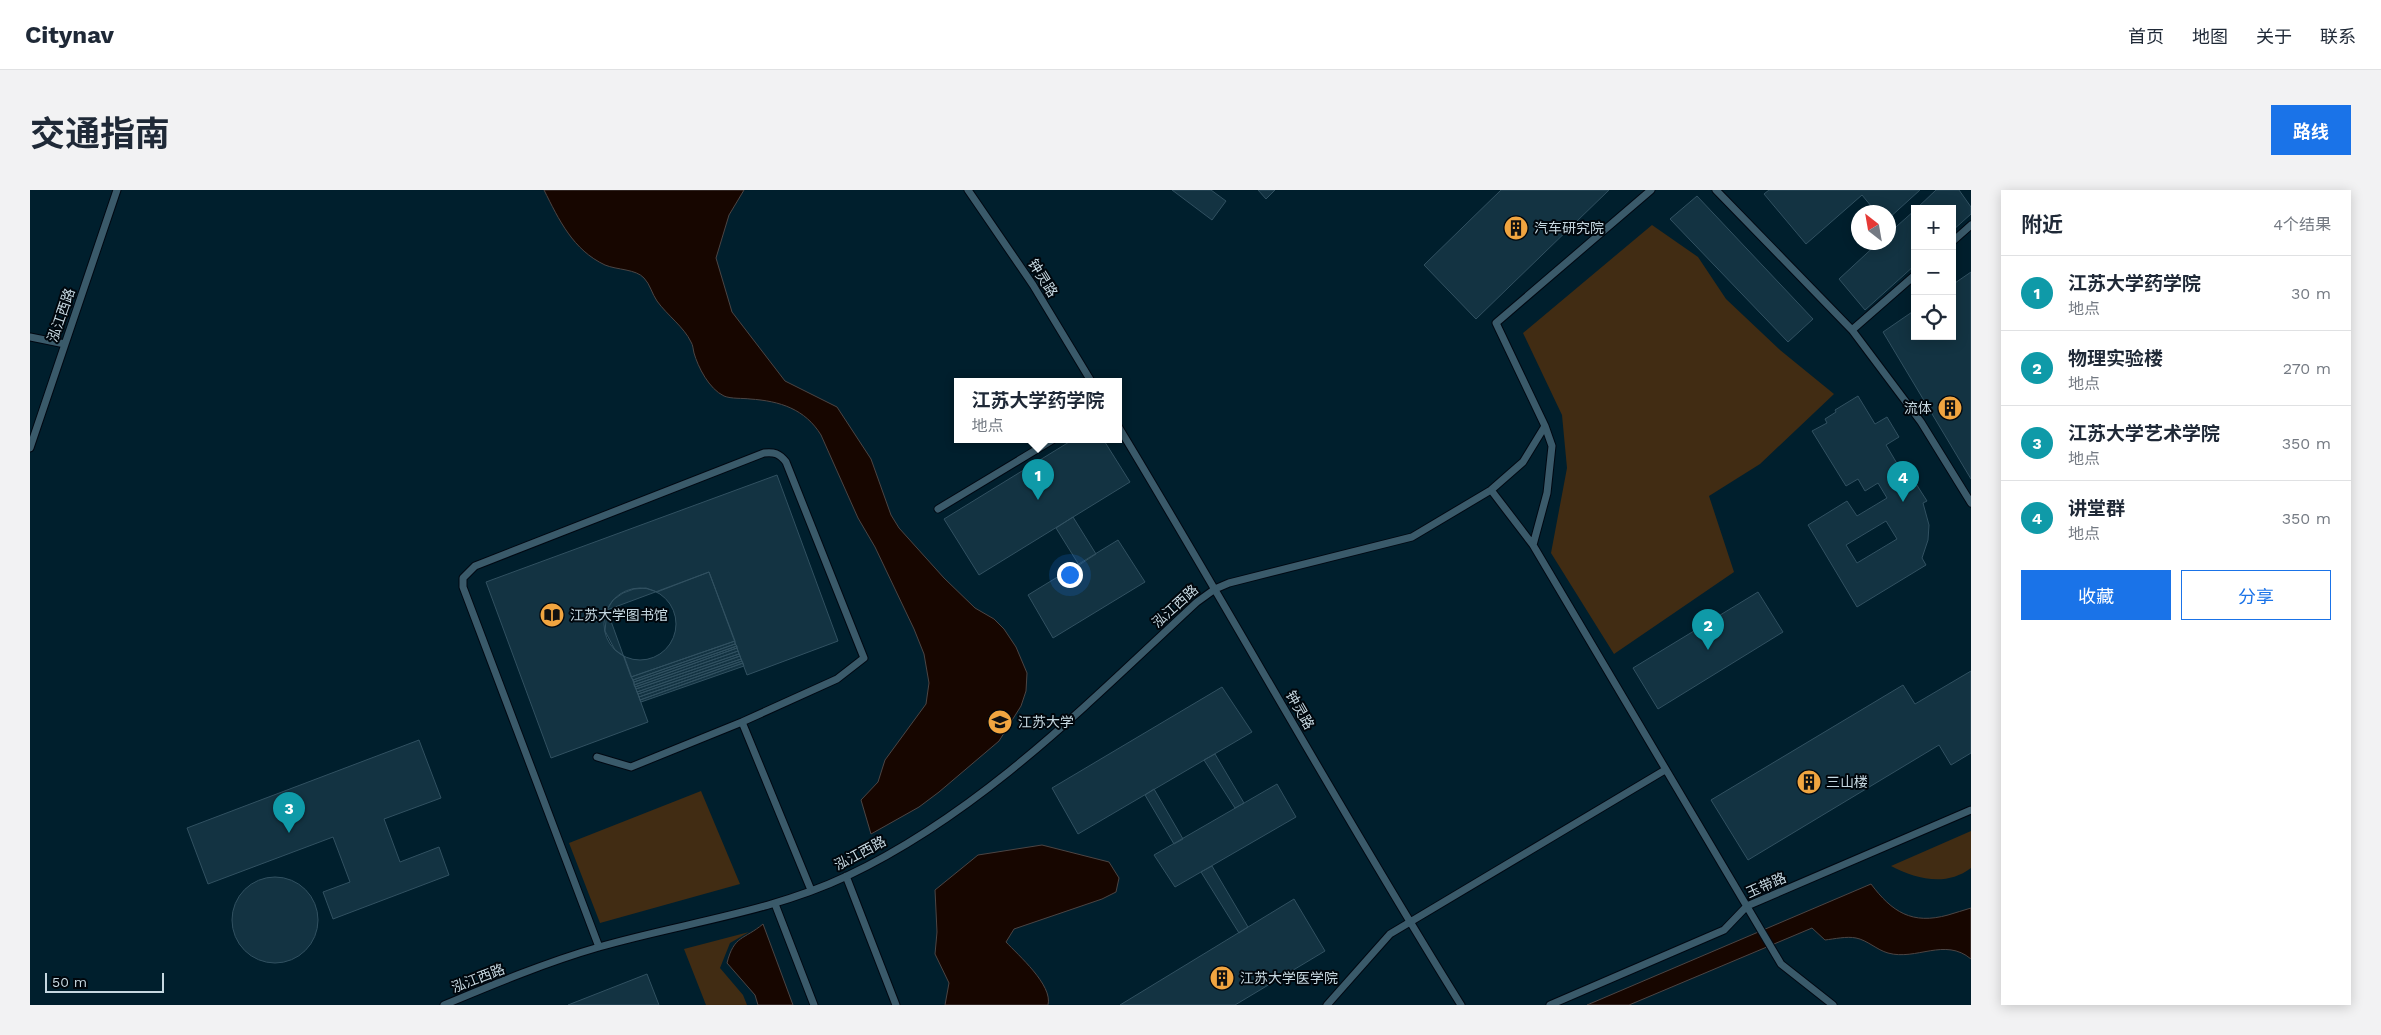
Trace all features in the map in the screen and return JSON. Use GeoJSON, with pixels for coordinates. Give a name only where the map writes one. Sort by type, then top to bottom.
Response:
{"type":"FeatureCollection","features":[{"type":"Feature","properties":{"kind":"lane","name":"泓江西路"},"geometry":{"type":"LineString","coordinates":[[30,448],[117,190]]}},
{"type":"Feature","properties":{"kind":"lane","name":"钟灵路"},"geometry":{"type":"LineString","coordinates":[[968,190],[1012,252],[1089,378]]}},
{"type":"Feature","properties":{"kind":"lane"},"geometry":{"type":"LineString","coordinates":[[1533,545],[1547,493],[1552,446],[1545,426],[1496,324],[1651,190]]}},
{"type":"Feature","properties":{"kind":"lane"},"geometry":{"type":"LineString","coordinates":[[1716,190],[1852,330],[1921,422],[1971,503]]}},
{"type":"Feature","properties":{"kind":"lane"},"geometry":{"type":"LineString","coordinates":[[1956,238],[1971,225]]}},
{"type":"Feature","properties":{"kind":"lane"},"geometry":{"type":"LineString","coordinates":[[1852,330],[1911,278]]}},
{"type":"Feature","properties":{"kind":"lane"},"geometry":{"type":"LineString","coordinates":[[30,337],[65,344]]}},
{"type":"Feature","properties":{"kind":"lane","name":"泓江西路"},"geometry":{"type":"LineString","coordinates":[[444,1005],[598,947],[775,904],[846,876],[933,827],[999,780],[1100,692],[1197,602],[1215,589],[1229,583],[1412,537],[1491,490],[1523,462],[1545,426]]}},
{"type":"Feature","properties":{"kind":"lane","name":"钟灵路"},"geometry":{"type":"LineString","coordinates":[[1122,433],[1409,922],[1461,1005]]}},
{"type":"Feature","properties":{"kind":"lane"},"geometry":{"type":"LineString","coordinates":[[938,509],[1047,443]]}},
{"type":"Feature","properties":{"kind":"lane"},"geometry":{"type":"LineString","coordinates":[[597,757],[631,767],[742,722],[837,679],[864,658],[786,462],[781,455],[773,452],[764,453],[484,562],[468,571],[464,578],[464,586],[598,947]]}},
{"type":"Feature","properties":{"kind":"lane"},"geometry":{"type":"LineString","coordinates":[[1491,490],[1533,545],[1781,964],[1833,1005]]}},
{"type":"Feature","properties":{"kind":"lane"},"geometry":{"type":"LineString","coordinates":[[742,722],[811,890]]}},
{"type":"Feature","properties":{"kind":"lane"},"geometry":{"type":"LineString","coordinates":[[1326,1005],[1390,934],[1665,770]]}},
{"type":"Feature","properties":{"kind":"lane","name":"玉带路"},"geometry":{"type":"LineString","coordinates":[[1550,1005],[1724,930],[1747,906],[1971,810]]}},
{"type":"Feature","properties":{"kind":"lane"},"geometry":{"type":"LineString","coordinates":[[846,876],[896,1005]]}},
{"type":"Feature","properties":{"kind":"lane"},"geometry":{"type":"LineString","coordinates":[[775,904],[814,1005]]}},
{"type":"Feature","properties":{"kind":"shaded area"},"geometry":{"type":"Polygon","coordinates":[[[544,190],[744,190],[729,215],[716,258],[732,312],[785,381],[837,407],[871,459],[891,515],[899,528],[944,578],[975,608],[994,619],[1004,629],[1016,647],[1027,673],[1026,691],[1021,706],[999,741],[919,807],[871,834],[861,800],[878,782],[885,760],[926,704],[929,683],[924,654],[914,629],[875,547],[858,518],[821,435],[815,426],[791,408],[761,400],[727,397],[719,393],[701,371],[688,337],[657,301],[646,280],[641,275],[631,271],[605,265],[584,251],[561,223],[544,190]]]}},
{"type":"Feature","properties":{"kind":"shaded area"},"geometry":{"type":"Polygon","coordinates":[[[1652,225],[1698,257],[1726,299],[1780,350],[1834,394],[1760,464],[1709,496],[1734,572],[1614,654],[1551,553],[1567,468],[1562,415],[1523,333],[1652,225]]]}},
{"type":"Feature","properties":{"kind":"shaded area"},"geometry":{"type":"Polygon","coordinates":[[[701,791],[740,884],[600,923],[569,843],[701,791]]]}},
{"type":"Feature","properties":{"kind":"shaded area"},"geometry":{"type":"Polygon","coordinates":[[[1971,831],[1971,868],[1961,874],[1951,878],[1931,879],[1901,871],[1891,866],[1971,831]]]}},
{"type":"Feature","properties":{"kind":"shaded area"},"geometry":{"type":"Polygon","coordinates":[[[1042,845],[1109,862],[1119,878],[1116,892],[1102,899],[1014,929],[1006,942],[1026,962],[1040,980],[1048,997],[1048,1005],[945,1005],[949,983],[935,954],[937,932],[935,890],[978,855],[1042,845]]]}},
{"type":"Feature","properties":{"kind":"shaded area"},"geometry":{"type":"Polygon","coordinates":[[[1871,884],[1895,909],[1913,917],[1935,918],[1971,908],[1971,959],[1951,950],[1899,955],[1888,953],[1856,938],[1845,937],[1825,940],[1812,928],[1629,1005],[1587,1005],[1871,884]]]}},
{"type":"Feature","properties":{"kind":"shaded area"},"geometry":{"type":"Polygon","coordinates":[[[763,924],[793,1005],[758,1005],[755,995],[727,963],[736,943],[763,924]]]}},
{"type":"Feature","properties":{"kind":"shaded area"},"geometry":{"type":"Polygon","coordinates":[[[749,932],[730,943],[720,968],[743,995],[747,1005],[706,1005],[684,949],[749,932]]]}},
{"type":"Feature","properties":{"kind":"building"},"geometry":{"type":"Polygon","coordinates":[[[1172,190],[1211,190],[1226,201],[1212,220],[1172,190]]]}},
{"type":"Feature","properties":{"kind":"building"},"geometry":{"type":"Polygon","coordinates":[[[1258,190],[1275,190],[1266,199],[1258,190]]]}},
{"type":"Feature","properties":{"kind":"building","name":"汽车研究院"},"geometry":{"type":"Polygon","coordinates":[[[1501,190],[1609,190],[1476,319],[1424,265],[1501,190]]]}},
{"type":"Feature","properties":{"kind":"building"},"geometry":{"type":"Polygon","coordinates":[[[1769,190],[1920,190],[1896,212],[1896,205],[1870,205],[1862,195],[1806,244],[1764,194],[1769,190]]]}},
{"type":"Feature","properties":{"kind":"building"},"geometry":{"type":"Polygon","coordinates":[[[1936,190],[1959,190],[1971,207],[1971,214],[1956,227],[1956,205],[1920,205],[1936,190]]]}},
{"type":"Feature","properties":{"kind":"building"},"geometry":{"type":"Polygon","coordinates":[[[1697,196],[1813,319],[1788,342],[1670,219],[1697,196]]]}},
{"type":"Feature","properties":{"kind":"building"},"geometry":{"type":"Polygon","coordinates":[[[1911,214],[1911,269],[1865,310],[1839,279],[1870,250],[1896,250],[1896,227],[1911,214]]]}},
{"type":"Feature","properties":{"kind":"building","name":"流体"},"geometry":{"type":"Polygon","coordinates":[[[1971,272],[1971,479],[1883,332],[1911,313],[1911,340],[1956,340],[1956,282],[1971,272]]]}},
{"type":"Feature","properties":{"kind":"building"},"geometry":{"type":"Polygon","coordinates":[[[1858,396],[1875,424],[1887,417],[1899,437],[1886,445],[1908,482],[1913,479],[1927,501],[1923,503],[1929,525],[1928,540],[1922,558],[1926,565],[1857,607],[1808,525],[1847,501],[1857,516],[1887,498],[1878,483],[1865,491],[1858,479],[1846,486],[1812,431],[1827,423],[1825,419],[1836,412],[1835,410],[1858,396]],[[1886,521],[1846,545],[1857,563],[1897,539],[1886,521]]]}},
{"type":"Feature","properties":{"kind":"building"},"geometry":{"type":"Polygon","coordinates":[[[1068,443],[1106,443],[1130,482],[979,575],[944,519],[1068,443]]]}},
{"type":"Feature","properties":{"kind":"building","name":"江苏大学图书馆"},"geometry":{"type":"Polygon","coordinates":[[[777,475],[838,641],[747,675],[709,572],[657,592],[646,588],[634,589],[623,593],[613,600],[607,610],[605,631],[615,650],[624,656],[648,722],[551,758],[486,582],[777,475]]]}},
{"type":"Feature","properties":{"kind":"building"},"geometry":{"type":"Polygon","coordinates":[[[1073,517],[1096,554],[1079,565],[1056,528],[1073,517]]]}},
{"type":"Feature","properties":{"kind":"building"},"geometry":{"type":"Polygon","coordinates":[[[1118,540],[1145,582],[1053,638],[1028,595],[1118,540]]]}},
{"type":"Feature","properties":{"kind":"building"},"geometry":{"type":"Polygon","coordinates":[[[709,572],[735,641],[631,677],[607,610],[709,572]]]}},
{"type":"Feature","properties":{"kind":"building"},"geometry":{"type":"Polygon","coordinates":[[[640,588],[660,594],[670,604],[676,624],[670,644],[660,654],[640,660],[620,654],[610,644],[604,624],[610,604],[620,594],[640,588]]]}},
{"type":"Feature","properties":{"kind":"building"},"geometry":{"type":"Polygon","coordinates":[[[1758,592],[1783,632],[1658,709],[1633,668],[1758,592]]]}},
{"type":"Feature","properties":{"kind":"building"},"geometry":{"type":"Polygon","coordinates":[[[735,641],[735,644],[633,680],[631,677],[735,641]]]}},
{"type":"Feature","properties":{"kind":"building"},"geometry":{"type":"Polygon","coordinates":[[[735,644],[737,646],[634,682],[633,680],[735,644]]]}},
{"type":"Feature","properties":{"kind":"building"},"geometry":{"type":"Polygon","coordinates":[[[737,646],[737,648],[634,685],[634,682],[737,646]]]}},
{"type":"Feature","properties":{"kind":"building"},"geometry":{"type":"Polygon","coordinates":[[[737,648],[738,651],[635,687],[634,685],[737,648]]]}},
{"type":"Feature","properties":{"kind":"building"},"geometry":{"type":"Polygon","coordinates":[[[738,651],[739,654],[636,689],[635,687],[738,651]]]}},
{"type":"Feature","properties":{"kind":"building"},"geometry":{"type":"Polygon","coordinates":[[[739,654],[740,656],[637,692],[636,689],[739,654]]]}},
{"type":"Feature","properties":{"kind":"building"},"geometry":{"type":"Polygon","coordinates":[[[740,656],[741,659],[638,694],[637,692],[740,656]]]}},
{"type":"Feature","properties":{"kind":"building"},"geometry":{"type":"Polygon","coordinates":[[[741,659],[742,661],[639,697],[638,694],[741,659]]]}},
{"type":"Feature","properties":{"kind":"building"},"geometry":{"type":"Polygon","coordinates":[[[742,661],[743,663],[640,700],[639,697],[742,661]]]}},
{"type":"Feature","properties":{"kind":"building"},"geometry":{"type":"Polygon","coordinates":[[[743,663],[744,666],[641,702],[640,700],[743,663]]]}},
{"type":"Feature","properties":{"kind":"building","name":"三山楼"},"geometry":{"type":"Polygon","coordinates":[[[1971,671],[1971,753],[1951,765],[1939,745],[1748,860],[1711,800],[1903,685],[1915,704],[1971,671]]]}},
{"type":"Feature","properties":{"kind":"building"},"geometry":{"type":"Polygon","coordinates":[[[1222,687],[1252,732],[1078,834],[1052,788],[1222,687]]]}},
{"type":"Feature","properties":{"kind":"building"},"geometry":{"type":"Polygon","coordinates":[[[419,740],[441,798],[384,819],[400,862],[439,847],[449,875],[333,919],[323,892],[350,882],[333,837],[208,884],[187,828],[419,740]]]}},
{"type":"Feature","properties":{"kind":"building"},"geometry":{"type":"Polygon","coordinates":[[[1215,754],[1244,803],[1235,808],[1204,760],[1215,754]]]}},
{"type":"Feature","properties":{"kind":"building"},"geometry":{"type":"Polygon","coordinates":[[[1277,784],[1296,817],[1175,887],[1154,855],[1277,784]]]}},
{"type":"Feature","properties":{"kind":"building"},"geometry":{"type":"Polygon","coordinates":[[[1154,789],[1183,839],[1174,844],[1145,795],[1154,789]]]}},
{"type":"Feature","properties":{"kind":"building"},"geometry":{"type":"Polygon","coordinates":[[[1212,866],[1248,927],[1239,933],[1201,872],[1212,866]]]}},
{"type":"Feature","properties":{"kind":"building"},"geometry":{"type":"Polygon","coordinates":[[[275,877],[292,880],[306,889],[315,903],[318,920],[315,937],[306,951],[292,960],[275,963],[258,960],[244,951],[235,937],[232,920],[235,903],[244,889],[258,880],[275,877]]]}},
{"type":"Feature","properties":{"kind":"building","name":"江苏大学医学院"},"geometry":{"type":"Polygon","coordinates":[[[1294,899],[1325,951],[1235,1005],[1120,1005],[1294,899]]]}},
{"type":"Feature","properties":{"kind":"building"},"geometry":{"type":"Polygon","coordinates":[[[647,974],[659,1005],[568,1005],[647,974]]]}},
{"type":"Feature","properties":{"kind":"place","name":"汽车研究院"},"geometry":{"type":"Point","coordinates":[1516,228]}},
{"type":"Feature","properties":{"kind":"place","name":"流体"},"geometry":{"type":"Point","coordinates":[1950,408]}},
{"type":"Feature","properties":{"kind":"place","name":"江苏大学药学院"},"geometry":{"type":"Point","coordinates":[1038,500]}},
{"type":"Feature","properties":{"kind":"place","name":"讲堂群"},"geometry":{"type":"Point","coordinates":[1903,502]}},
{"type":"Feature","properties":{"kind":"place","name":"江苏大学图书馆"},"geometry":{"type":"Point","coordinates":[552,615]}},
{"type":"Feature","properties":{"kind":"place","name":"物理实验楼"},"geometry":{"type":"Point","coordinates":[1708,650]}},
{"type":"Feature","properties":{"kind":"place","name":"江苏大学"},"geometry":{"type":"Point","coordinates":[1000,722]}},
{"type":"Feature","properties":{"kind":"place","name":"三山楼"},"geometry":{"type":"Point","coordinates":[1809,782]}},
{"type":"Feature","properties":{"kind":"place","name":"江苏大学艺术学院"},"geometry":{"type":"Point","coordinates":[289,833]}},
{"type":"Feature","properties":{"kind":"place","name":"江苏大学医学院"},"geometry":{"type":"Point","coordinates":[1222,978]}}]}
